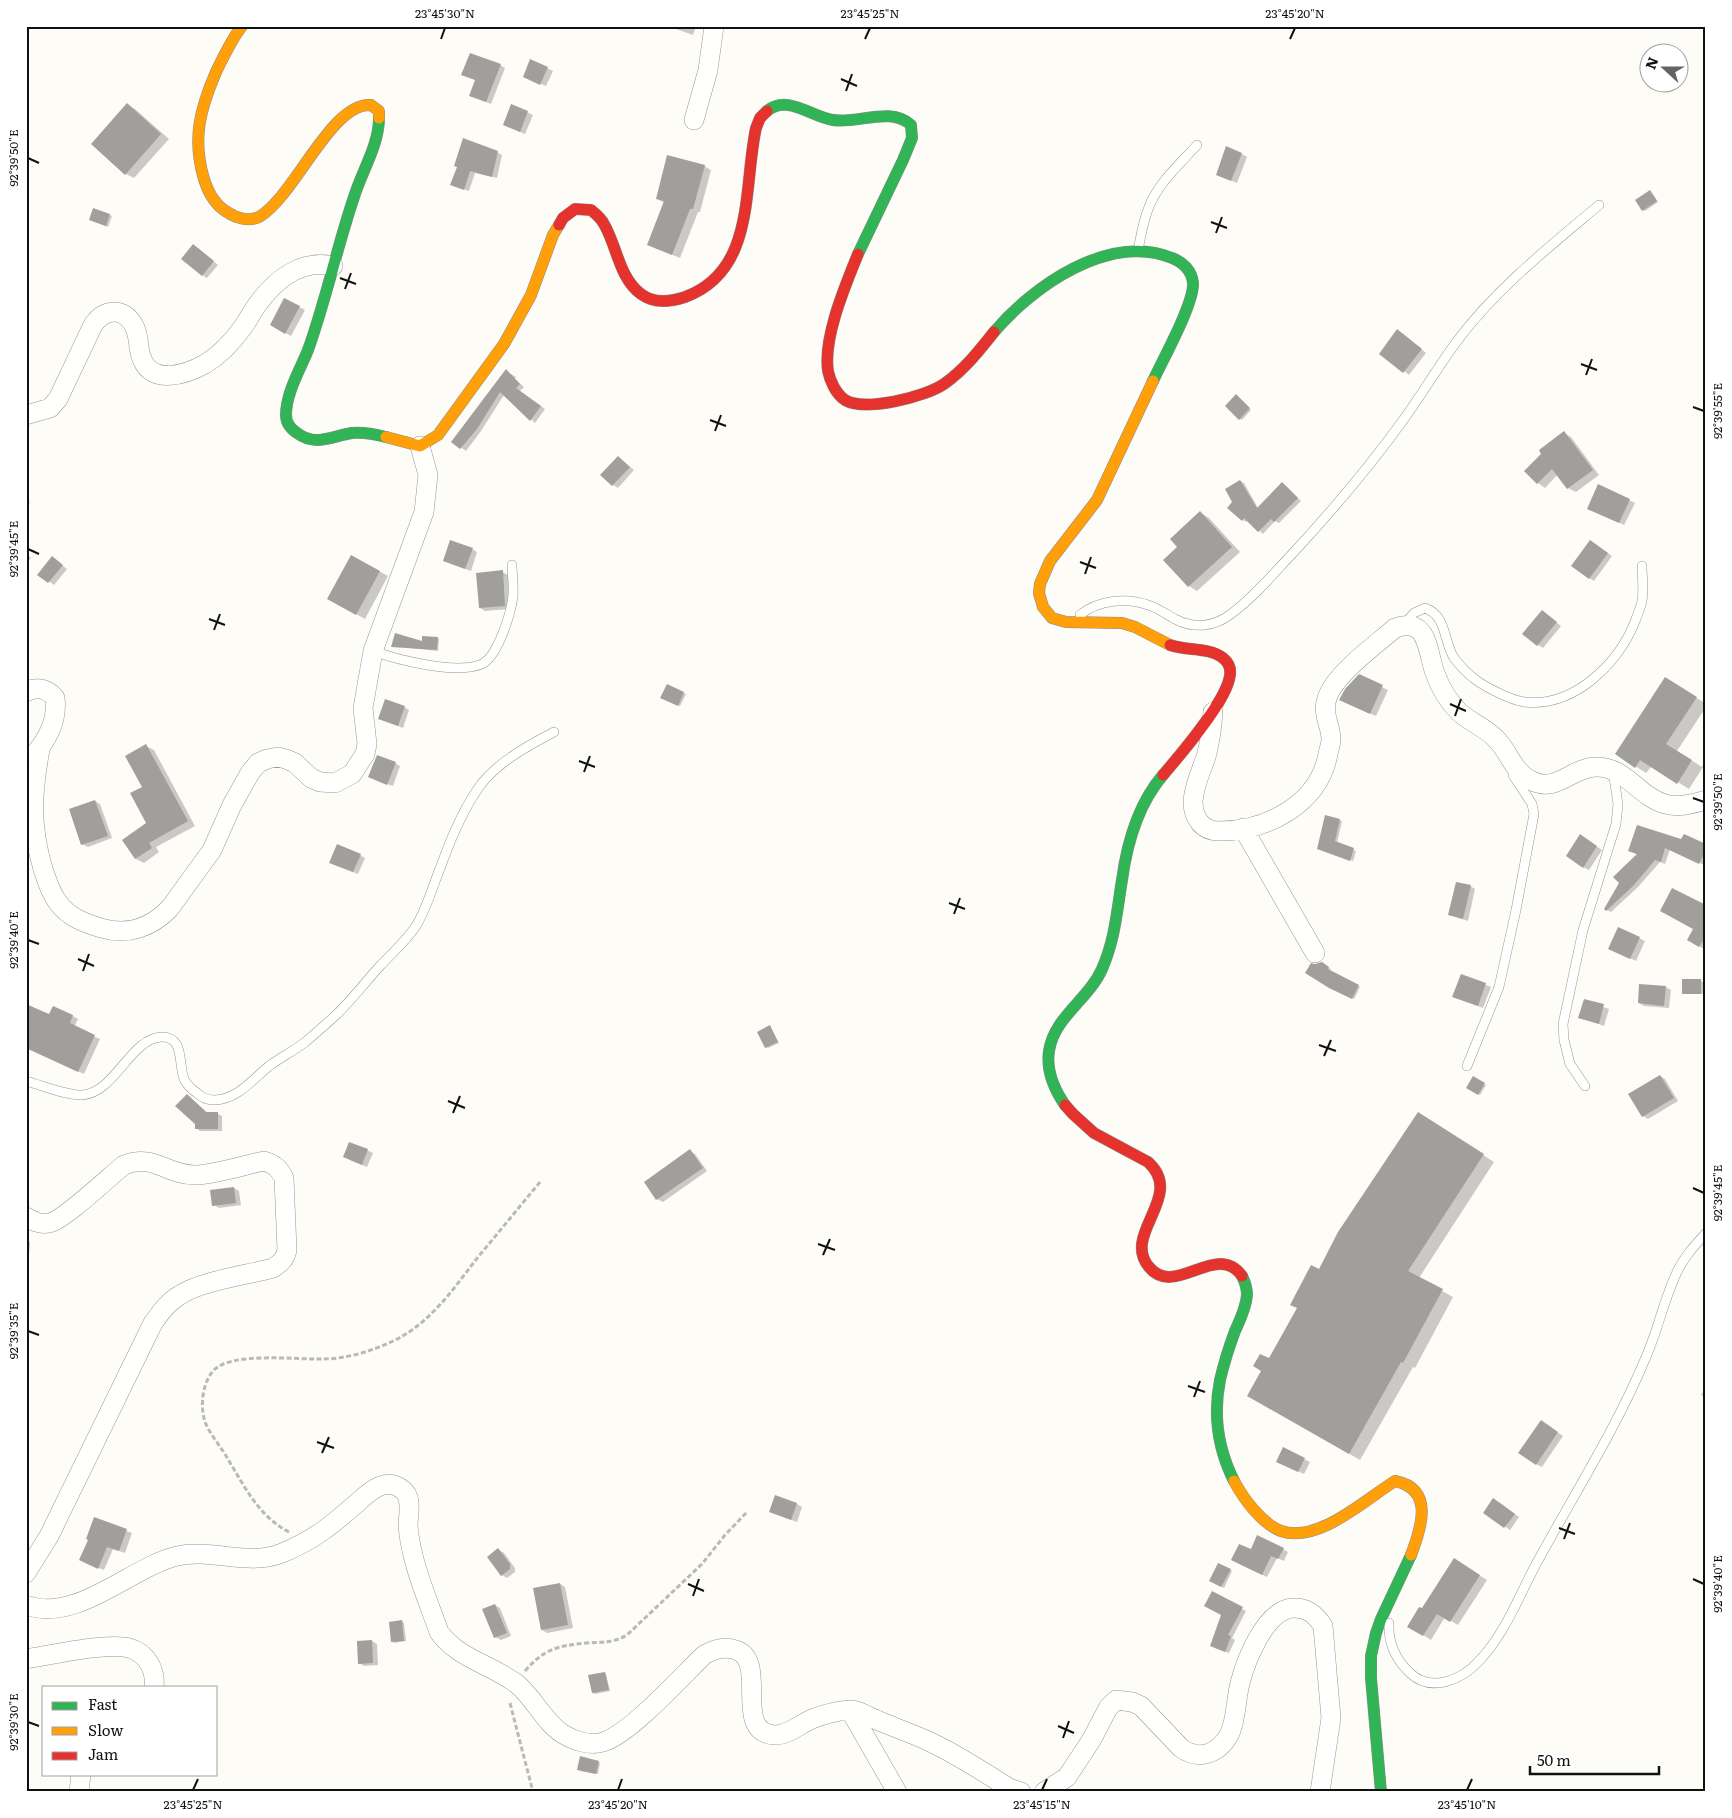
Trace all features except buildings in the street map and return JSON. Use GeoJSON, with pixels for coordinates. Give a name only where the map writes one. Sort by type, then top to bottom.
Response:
{"type":"FeatureCollection","features":[{"type":"Feature","properties":{"kind":"street"},"geometry":{"type":"LineString","coordinates":[[242,26],[224,52],[203,103],[199,121],[200,165],[213,199],[223,210],[242,219],[259,217],[275,204],[336,123],[348,111],[363,104],[370,104],[380,111],[380,123],[376,138],[358,184],[287,409],[287,421],[294,431],[304,438],[313,441],[322,441],[346,434],[358,433],[385,436],[420,446],[438,435],[504,344],[531,295],[553,235],[562,218],[574,210],[591,210],[603,221],[619,262],[633,287],[646,299],[662,302],[678,299],[700,291],[719,276],[738,246],[746,211],[755,134],[760,117],[769,109],[784,104],[801,106],[831,120],[847,121],[900,116],[910,123],[913,136],[870,227],[848,280],[833,326],[828,372],[835,390],[846,401],[863,404],[923,395],[947,382],[963,368],[1013,311],[1044,285],[1101,257],[1125,252],[1154,253],[1182,263],[1192,276],[1192,293],[1189,303],[1097,500],[1078,527],[1060,547],[1045,572],[1040,586],[1039,599],[1044,610],[1051,618],[1062,622],[1118,622],[1143,629],[1158,639],[1185,650],[1213,653],[1222,656],[1228,663],[1230,670],[1229,680],[1213,712],[1194,739],[1153,787],[1145,802],[1128,852],[1113,940],[1108,955],[1097,979],[1062,1022],[1052,1038],[1049,1053],[1049,1069],[1053,1084],[1061,1098],[1077,1118],[1108,1142],[1130,1151],[1154,1167],[1161,1190],[1141,1245],[1143,1261],[1148,1267],[1157,1274],[1167,1278],[1176,1277],[1216,1263],[1225,1264],[1237,1270],[1247,1286],[1243,1311],[1221,1376],[1217,1404],[1217,1436],[1229,1472],[1256,1515],[1273,1527],[1290,1535],[1304,1534],[1331,1525],[1396,1482],[1405,1482],[1415,1489],[1420,1498],[1422,1513],[1412,1552],[1376,1632],[1371,1652],[1370,1685],[1375,1752],[1382,1792]]}},
{"type":"Feature","properties":{"kind":"street"},"geometry":{"type":"LineString","coordinates":[[694,120],[708,70],[714,26]]}},
{"type":"Feature","properties":{"kind":"street"},"geometry":{"type":"LineString","coordinates":[[26,415],[50,408],[58,399],[92,325],[107,312],[115,311],[126,316],[134,324],[138,334],[142,361],[152,371],[162,375],[175,376],[206,363],[230,344],[256,306],[279,280],[306,265],[321,263],[333,266]]}},
{"type":"Feature","properties":{"kind":"street"},"geometry":{"type":"LineString","coordinates":[[40,749],[33,786],[32,813],[35,836],[52,894],[59,904],[78,920],[115,931],[139,928],[154,922],[163,915],[212,850],[232,805],[250,772],[258,763],[266,758],[278,757],[286,759],[295,762],[310,778],[329,783],[343,780],[352,774],[365,754],[367,744],[363,708],[373,651],[424,512],[428,476],[420,446]]}},
{"type":"Feature","properties":{"kind":"street"},"geometry":{"type":"LineString","coordinates":[[1213,712],[1211,735],[1193,801],[1195,815],[1201,825],[1214,831],[1262,824],[1280,817],[1299,803],[1319,782],[1327,761],[1331,738],[1326,720],[1326,702],[1334,686],[1346,670],[1396,628],[1405,624],[1416,627],[1424,634],[1431,653],[1434,672],[1451,703],[1459,712],[1499,741],[1517,770],[1530,780],[1544,786],[1565,779],[1585,769],[1596,767],[1613,770],[1631,780],[1649,797],[1664,804],[1677,806],[1706,800]]}},
{"type":"Feature","properties":{"kind":"street"},"geometry":{"type":"LineString","coordinates":[[26,692],[38,688],[52,694],[55,698],[56,708],[54,721],[48,736],[40,749],[26,762]]}},
{"type":"Feature","properties":{"kind":"street"},"geometry":{"type":"LineString","coordinates":[[1243,828],[1315,953]]}},
{"type":"Feature","properties":{"kind":"street"},"geometry":{"type":"LineString","coordinates":[[26,1217],[37,1223],[49,1223],[61,1217],[124,1165],[134,1161],[152,1162],[181,1174],[197,1175],[264,1161],[273,1163],[280,1170],[284,1178],[287,1250],[285,1258],[274,1268],[193,1287],[166,1306],[153,1323],[49,1536],[26,1573]]}},
{"type":"Feature","properties":{"kind":"street"},"geometry":{"type":"LineString","coordinates":[[26,1605],[41,1610],[53,1610],[84,1600],[160,1562],[177,1556],[199,1554],[246,1559],[264,1558],[281,1554],[327,1530],[373,1489],[383,1484],[395,1485],[404,1491],[408,1497],[408,1526],[413,1552],[439,1632],[447,1643],[457,1650],[488,1665],[526,1691],[552,1725],[562,1734],[575,1740],[590,1743],[603,1742],[615,1736],[634,1722],[704,1655],[716,1649],[729,1648],[739,1651],[746,1658],[750,1668],[752,1710],[755,1723],[762,1731],[773,1736],[783,1734],[814,1718],[850,1710],[927,1740],[1009,1788],[1021,1792]]}},
{"type":"Feature","properties":{"kind":"street"},"geometry":{"type":"LineString","coordinates":[[1044,1792],[1067,1777],[1092,1739],[1108,1708],[1116,1700],[1132,1702],[1141,1706],[1187,1753],[1209,1754],[1220,1747],[1229,1734],[1240,1683],[1252,1652],[1267,1624],[1283,1610],[1292,1608],[1310,1611],[1323,1626],[1331,1718],[1320,1792]]}},
{"type":"Feature","properties":{"kind":"street"},"geometry":{"type":"LineString","coordinates":[[26,1659],[113,1646],[130,1648],[143,1655],[150,1664],[155,1676],[154,1686]]}},
{"type":"Feature","properties":{"kind":"street"},"geometry":{"type":"LineString","coordinates":[[850,1710],[897,1792]]}},
{"type":"Feature","properties":{"kind":"street"},"geometry":{"type":"LineString","coordinates":[[79,1792],[81,1776]]}},
{"type":"Feature","properties":{"kind":"lane"},"geometry":{"type":"LineString","coordinates":[[1138,253],[1148,208],[1154,197],[1197,145]]}},
{"type":"Feature","properties":{"kind":"lane"},"geometry":{"type":"LineString","coordinates":[[1072,622],[1086,610],[1102,603],[1121,601],[1147,604],[1187,625],[1200,626],[1217,623],[1231,615],[1256,593],[1329,514],[1404,420],[1458,340],[1486,306],[1534,260],[1599,205]]}},
{"type":"Feature","properties":{"kind":"lane"},"geometry":{"type":"LineString","coordinates":[[373,651],[406,662],[438,666],[474,666],[487,661],[499,641],[508,616],[513,594],[512,565]]}},
{"type":"Feature","properties":{"kind":"lane"},"geometry":{"type":"LineString","coordinates":[[1405,624],[1414,613],[1425,608],[1433,611],[1442,621],[1447,642],[1454,658],[1463,669],[1477,680],[1500,693],[1524,702],[1542,701],[1564,696],[1585,685],[1602,672],[1618,653],[1632,630],[1642,601],[1642,566]]}},
{"type":"Feature","properties":{"kind":"lane"},"geometry":{"type":"LineString","coordinates":[[26,1081],[72,1094],[83,1095],[93,1092],[108,1080],[144,1044],[154,1038],[162,1037],[170,1038],[177,1044],[184,1079],[190,1088],[201,1097],[214,1100],[229,1097],[245,1087],[270,1066],[303,1043],[338,1013],[409,935],[422,913],[446,851],[482,783],[498,768],[530,745],[554,732]]}},
{"type":"Feature","properties":{"kind":"lane"},"geometry":{"type":"LineString","coordinates":[[1467,1066],[1499,987],[1534,814],[1532,804],[1514,777],[1510,758]]}},
{"type":"Feature","properties":{"kind":"lane"},"geometry":{"type":"LineString","coordinates":[[1585,1086],[1570,1064],[1565,1047],[1564,1024],[1583,930],[1616,824],[1618,804],[1613,770]]}},
{"type":"Feature","properties":{"kind":"lane"},"geometry":{"type":"LineString","coordinates":[[1390,1598],[1388,1630],[1392,1650],[1400,1664],[1415,1678],[1428,1682],[1447,1683],[1463,1676],[1479,1662],[1497,1639],[1539,1557],[1618,1415],[1646,1357],[1678,1271],[1686,1256],[1706,1233]]}},
{"type":"Feature","properties":{"kind":"path"},"geometry":{"type":"LineString","coordinates":[[307,1542],[271,1522],[257,1506],[205,1423],[202,1406],[204,1390],[212,1372],[222,1364],[237,1360],[280,1358],[324,1360],[349,1356],[393,1341],[434,1312],[540,1181]]}},
{"type":"Feature","properties":{"kind":"path"},"geometry":{"type":"LineString","coordinates":[[515,1683],[538,1656],[550,1650],[586,1643],[609,1642],[627,1635],[702,1564],[725,1535],[747,1512]]}},
{"type":"Feature","properties":{"kind":"path"},"geometry":{"type":"LineString","coordinates":[[510,1702],[533,1792]]}},
{"type":"Feature","properties":{"kind":"traffic: fast"},"geometry":{"type":"LineString","coordinates":[[767,111],[775,106],[783,105],[800,108],[833,120],[843,121],[884,116],[903,119],[911,125],[912,138],[903,160],[858,254]]}},
{"type":"Feature","properties":{"kind":"traffic: fast"},"geometry":{"type":"LineString","coordinates":[[379,118],[373,148],[357,187],[308,350],[288,398],[286,418],[293,430],[311,439],[317,440],[356,433],[386,437]]}},
{"type":"Feature","properties":{"kind":"traffic: fast"},"geometry":{"type":"LineString","coordinates":[[994,332],[1029,298],[1050,282],[1074,268],[1098,258],[1123,252],[1148,252],[1172,258],[1180,262],[1189,271],[1193,283],[1192,292],[1189,304],[1153,381]]}},
{"type":"Feature","properties":{"kind":"traffic: fast"},"geometry":{"type":"LineString","coordinates":[[1065,1105],[1057,1093],[1050,1073],[1048,1058],[1052,1039],[1065,1018],[1089,990],[1102,969],[1113,936],[1124,866],[1135,824],[1147,798],[1163,775]]}},
{"type":"Feature","properties":{"kind":"traffic: fast"},"geometry":{"type":"LineString","coordinates":[[1234,1481],[1224,1457],[1218,1432],[1217,1406],[1223,1367],[1244,1309],[1247,1295],[1242,1276]]}},
{"type":"Feature","properties":{"kind":"traffic: fast"},"geometry":{"type":"LineString","coordinates":[[1381,1792],[1371,1678],[1371,1656],[1381,1619],[1411,1555]]}},
{"type":"Feature","properties":{"kind":"traffic: slow"},"geometry":{"type":"LineString","coordinates":[[242,26],[228,48],[210,86],[202,112],[198,137],[200,164],[206,184],[216,202],[227,212],[243,219],[259,217],[273,206],[327,134],[342,118],[356,108],[371,105],[379,111],[379,118]]}},
{"type":"Feature","properties":{"kind":"traffic: slow"},"geometry":{"type":"LineString","coordinates":[[386,437],[420,446],[438,435],[504,344],[531,295],[553,235],[559,225]]}},
{"type":"Feature","properties":{"kind":"traffic: slow"},"geometry":{"type":"LineString","coordinates":[[1153,381],[1097,500],[1050,561],[1040,584],[1039,593],[1043,607],[1052,618],[1066,622],[1122,623],[1135,627],[1170,645]]}},
{"type":"Feature","properties":{"kind":"traffic: slow"},"geometry":{"type":"LineString","coordinates":[[1234,1481],[1248,1503],[1266,1522],[1281,1531],[1295,1533],[1326,1526],[1395,1481],[1408,1485],[1416,1492],[1422,1511],[1421,1522],[1411,1555]]}},
{"type":"Feature","properties":{"kind":"traffic: jam"},"geometry":{"type":"LineString","coordinates":[[559,225],[563,218],[575,209],[591,210],[604,224],[628,279],[646,297],[657,301],[679,299],[708,285],[724,268],[735,248],[747,201],[756,128],[760,118],[767,111]]}},
{"type":"Feature","properties":{"kind":"traffic: jam"},"geometry":{"type":"LineString","coordinates":[[858,254],[832,327],[827,357],[828,371],[832,383],[836,391],[845,400],[854,403],[880,404],[910,398],[935,389],[951,379],[965,366],[994,332]]}},
{"type":"Feature","properties":{"kind":"traffic: jam"},"geometry":{"type":"LineString","coordinates":[[1163,775],[1212,713],[1221,699],[1230,675],[1230,668],[1223,658],[1211,652],[1170,645]]}},
{"type":"Feature","properties":{"kind":"traffic: jam"},"geometry":{"type":"LineString","coordinates":[[1065,1105],[1094,1133],[1148,1162],[1158,1175],[1160,1188],[1158,1201],[1142,1241],[1142,1254],[1149,1267],[1159,1275],[1171,1277],[1221,1264],[1232,1267],[1242,1276]]}}]}
